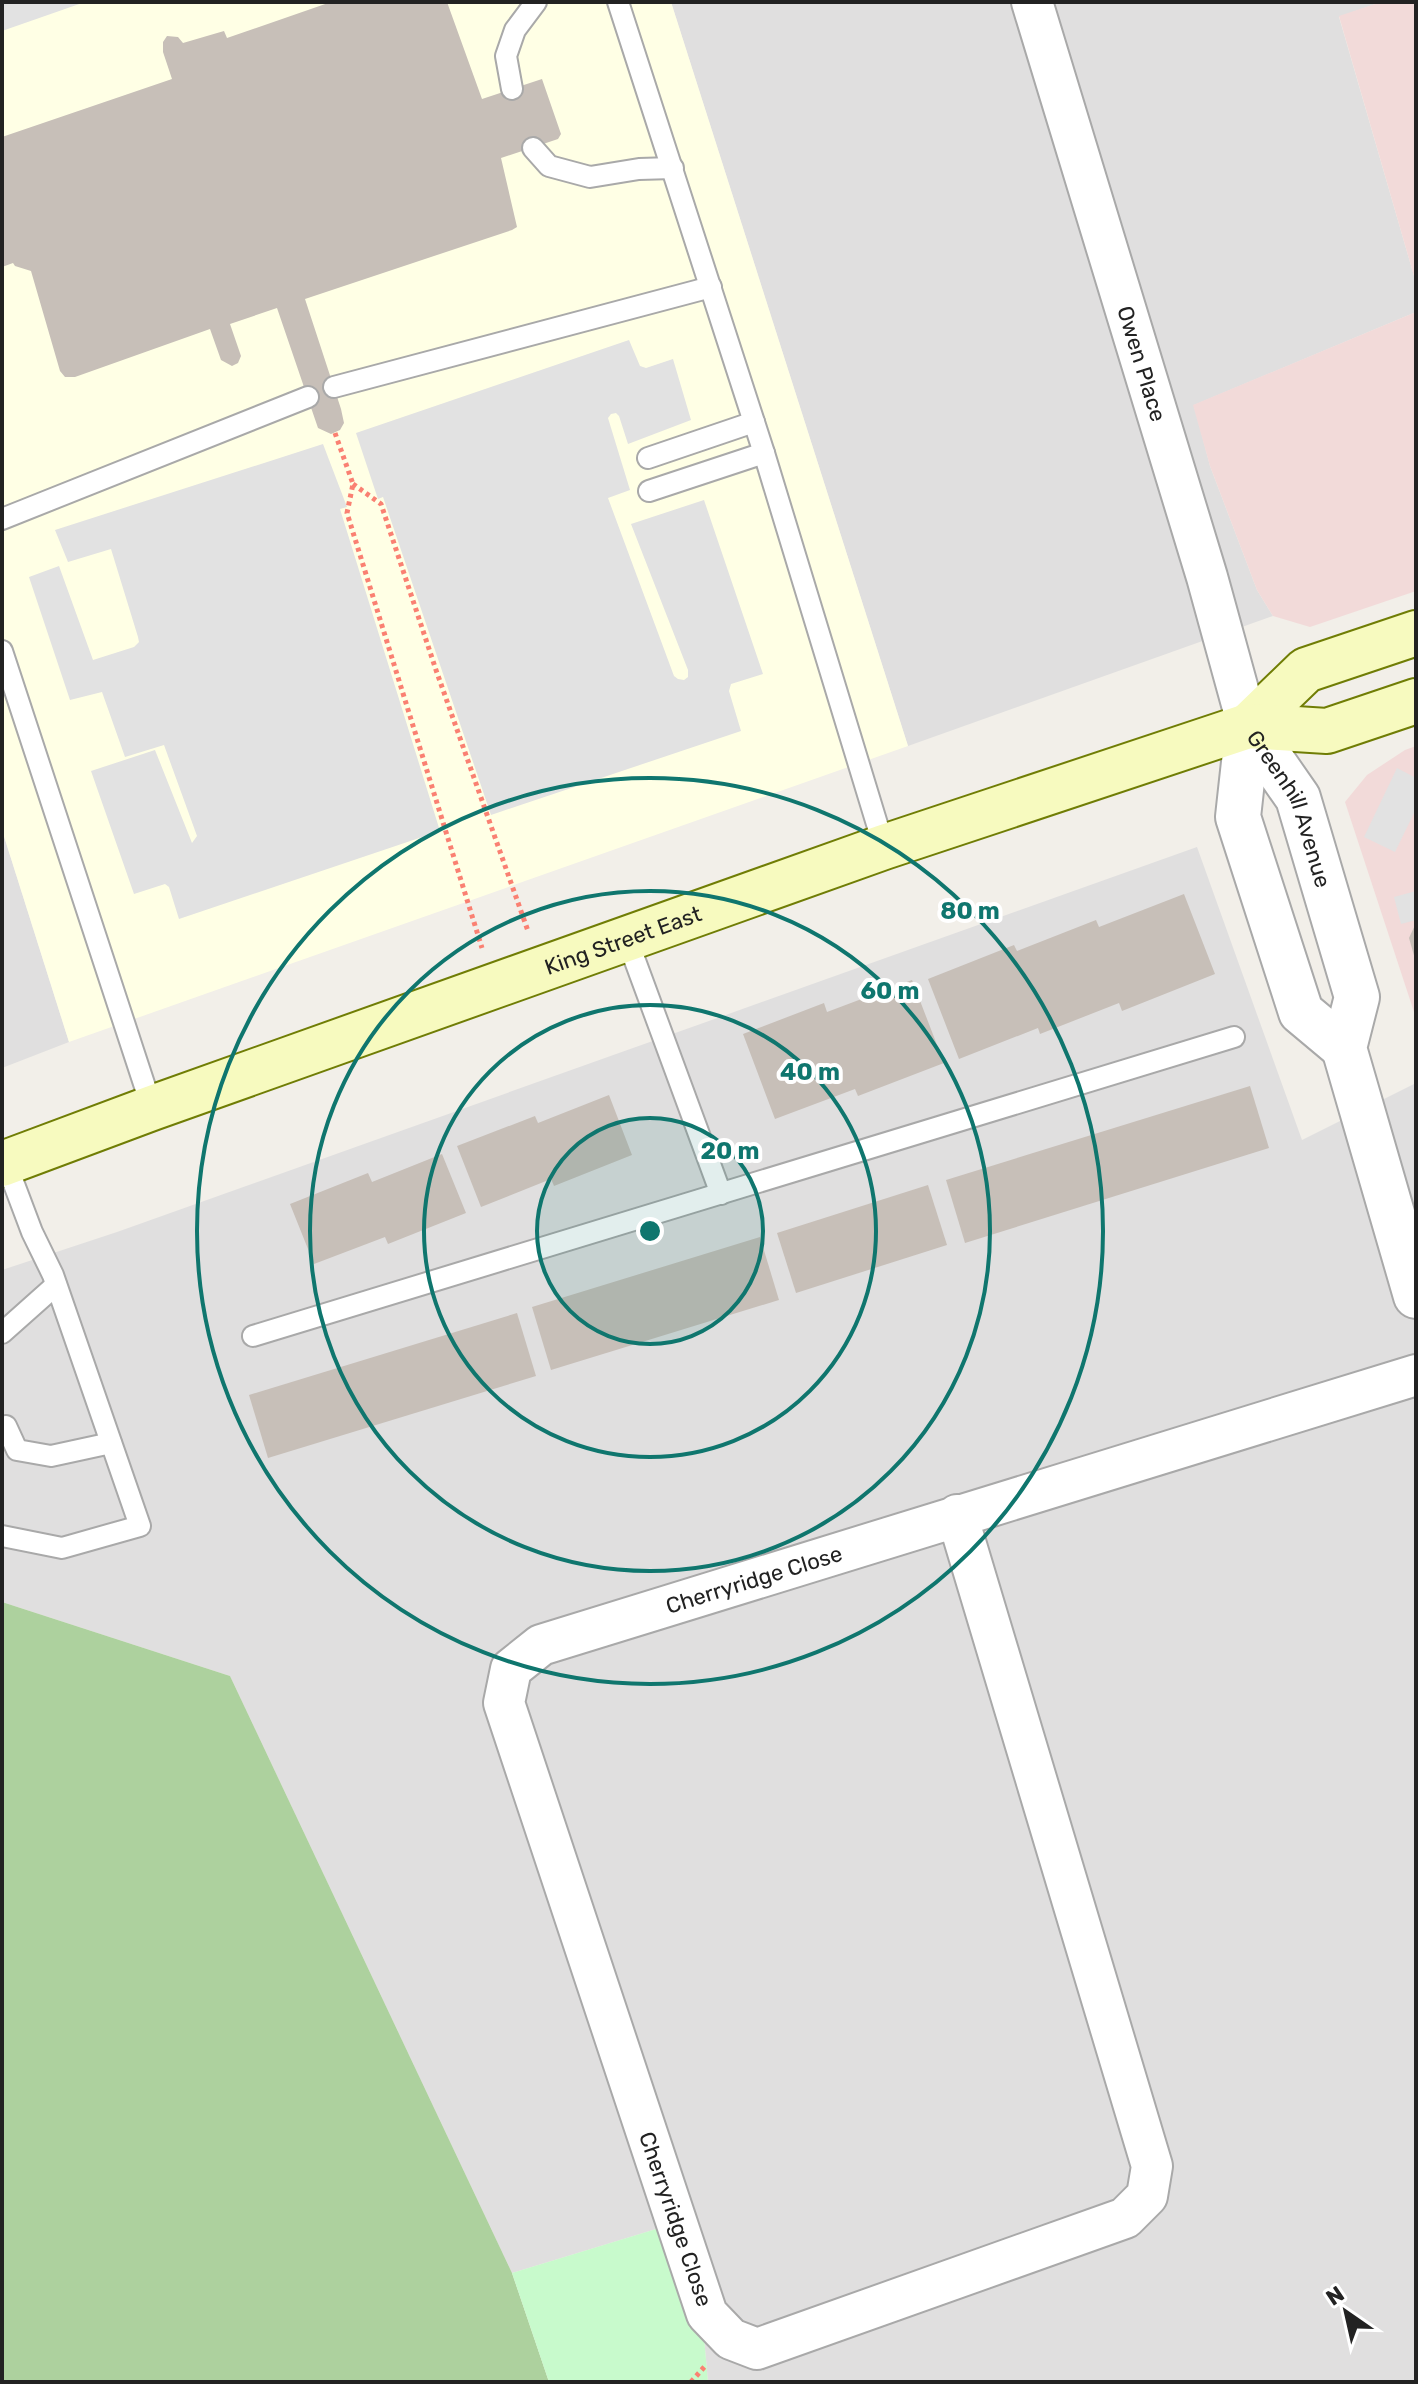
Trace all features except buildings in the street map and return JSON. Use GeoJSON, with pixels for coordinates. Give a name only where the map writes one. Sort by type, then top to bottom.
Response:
{"type":"FeatureCollection","features":[{"type":"Feature","properties":{"kind":"main road","name":"King Street East"},"geometry":{"type":"LineString","coordinates":[[1248,726],[1306,670],[1416,633]]}},
{"type":"Feature","properties":{"kind":"main road","name":"King Street East"},"geometry":{"type":"LineString","coordinates":[[4,1164],[152,1108],[884,847],[1248,726],[1327,731],[1416,701]]}},
{"type":"Feature","properties":{"kind":"street","name":"Owen Place"},"geometry":{"type":"LineString","coordinates":[[1032,2],[1202,562],[1248,726]]}},
{"type":"Feature","properties":{"kind":"street","name":"Greenhill Avenue"},"geometry":{"type":"LineString","coordinates":[[1248,726],[1298,798],[1357,997],[1344,1048],[1301,1012],[1238,817],[1248,726]]}},
{"type":"Feature","properties":{"kind":"street"},"geometry":{"type":"LineString","coordinates":[[1344,1048],[1416,1296]]}},
{"type":"Feature","properties":{"kind":"street","name":"Cherryridge Close"},"geometry":{"type":"LineString","coordinates":[[957,1515],[1152,2166],[1147,2196],[1125,2218],[757,2349],[731,2339],[707,2314],[504,1703],[511,1669],[541,1645],[957,1515],[1416,1375]]}},
{"type":"Feature","properties":{"kind":"lane"},"geometry":{"type":"LineString","coordinates":[[512,89],[506,56],[515,30],[536,2]]}},
{"type":"Feature","properties":{"kind":"lane"},"geometry":{"type":"LineString","coordinates":[[618,2],[764,453],[884,847]]}},
{"type":"Feature","properties":{"kind":"lane"},"geometry":{"type":"LineString","coordinates":[[533,148],[549,166],[590,177],[639,169],[673,168]]}},
{"type":"Feature","properties":{"kind":"lane"},"geometry":{"type":"LineString","coordinates":[[334,387],[711,287]]}},
{"type":"Feature","properties":{"kind":"lane"},"geometry":{"type":"LineString","coordinates":[[2,519],[308,397]]}},
{"type":"Feature","properties":{"kind":"lane"},"geometry":{"type":"LineString","coordinates":[[648,458],[754,422]]}},
{"type":"Feature","properties":{"kind":"lane"},"geometry":{"type":"LineString","coordinates":[[649,491],[764,453]]}},
{"type":"Feature","properties":{"kind":"lane"},"geometry":{"type":"LineString","coordinates":[[2,651],[152,1108]]}},
{"type":"Feature","properties":{"kind":"lane"},"geometry":{"type":"LineString","coordinates":[[627,939],[721,1194]]}},
{"type":"Feature","properties":{"kind":"lane"},"geometry":{"type":"LineString","coordinates":[[253,1336],[1234,1037]]}},
{"type":"Feature","properties":{"kind":"lane"},"geometry":{"type":"LineString","coordinates":[[2,1536],[62,1548],[140,1526],[56,1285],[4,1164]]}},
{"type":"Feature","properties":{"kind":"lane"},"geometry":{"type":"LineString","coordinates":[[2,1333],[56,1285]]}},
{"type":"Feature","properties":{"kind":"lane"},"geometry":{"type":"LineString","coordinates":[[6,1426],[17,1450],[51,1456],[111,1443]]}},
{"type":"Feature","properties":{"kind":"path"},"geometry":{"type":"LineString","coordinates":[[335,433],[353,484],[347,513],[494,986]]}},
{"type":"Feature","properties":{"kind":"path"},"geometry":{"type":"LineString","coordinates":[[353,484],[381,504],[515,898],[543,969]]}},
{"type":"Feature","properties":{"kind":"shaded area"},"geometry":{"type":"Polygon","coordinates":[[[2,2],[671,2],[908,746],[69,1042],[2,830],[2,2]]]}},
{"type":"Feature","properties":{"kind":"shaded area"},"geometry":{"type":"Polygon","coordinates":[[[2,2],[85,2],[2,31],[2,2]]]}},
{"type":"Feature","properties":{"kind":"shaded area"},"geometry":{"type":"Polygon","coordinates":[[[671,2],[1381,2],[1339,17],[1416,283],[1416,312],[1194,405],[1210,466],[1257,590],[1273,616],[908,746],[671,2]]]}},
{"type":"Feature","properties":{"kind":"shaded area"},"geometry":{"type":"Polygon","coordinates":[[[1381,2],[1416,2],[1416,283],[1339,16],[1381,2]]]}},
{"type":"Feature","properties":{"kind":"shaded area"},"geometry":{"type":"Polygon","coordinates":[[[1416,312],[1416,591],[1310,627],[1273,616],[1257,590],[1210,466],[1193,405],[1416,312]]]}},
{"type":"Feature","properties":{"kind":"shaded area"},"geometry":{"type":"Polygon","coordinates":[[[629,340],[640,366],[646,368],[673,359],[691,420],[628,444],[619,416],[616,413],[608,418],[630,490],[608,498],[674,676],[684,680],[688,677],[688,670],[631,524],[704,500],[763,674],[731,684],[729,691],[741,731],[491,815],[383,497],[378,499],[356,433],[629,340]]]}},
{"type":"Feature","properties":{"kind":"shaded area"},"geometry":{"type":"Polygon","coordinates":[[[323,444],[347,507],[340,509],[440,831],[179,919],[169,887],[165,884],[134,894],[91,771],[155,750],[192,843],[197,836],[164,745],[125,757],[102,692],[70,700],[29,577],[59,566],[93,660],[134,647],[139,642],[138,637],[111,549],[68,562],[55,530],[323,444]]]}},
{"type":"Feature","properties":{"kind":"shaded area"},"geometry":{"type":"Polygon","coordinates":[[[1416,746],[1416,1018],[1345,802],[1367,775],[1416,746]]]}},
{"type":"Feature","properties":{"kind":"shaded area"},"geometry":{"type":"Polygon","coordinates":[[[1397,768],[1416,778],[1416,809],[1395,852],[1364,837],[1397,768]]]}},
{"type":"Feature","properties":{"kind":"shaded area"},"geometry":{"type":"Polygon","coordinates":[[[2,830],[69,1042],[2,1068],[2,830]]]}},
{"type":"Feature","properties":{"kind":"shaded area"},"geometry":{"type":"Polygon","coordinates":[[[1197,847],[1302,1140],[1416,1083],[1416,2382],[708,2382],[702,2315],[666,2226],[512,2273],[230,1676],[2,1602],[2,1270],[117,1232],[1197,847]]]}},
{"type":"Feature","properties":{"kind":"shaded area"},"geometry":{"type":"Polygon","coordinates":[[[1416,891],[1416,920],[1401,924],[1394,897],[1416,891]]]}},
{"type":"Feature","properties":{"kind":"green space"},"geometry":{"type":"Polygon","coordinates":[[[2,1602],[230,1676],[512,2273],[549,2382],[2,2382],[2,1602]]]}},
{"type":"Feature","properties":{"kind":"green space"},"geometry":{"type":"Polygon","coordinates":[[[666,2226],[702,2315],[708,2382],[549,2382],[512,2273],[666,2226]]]}}]}
